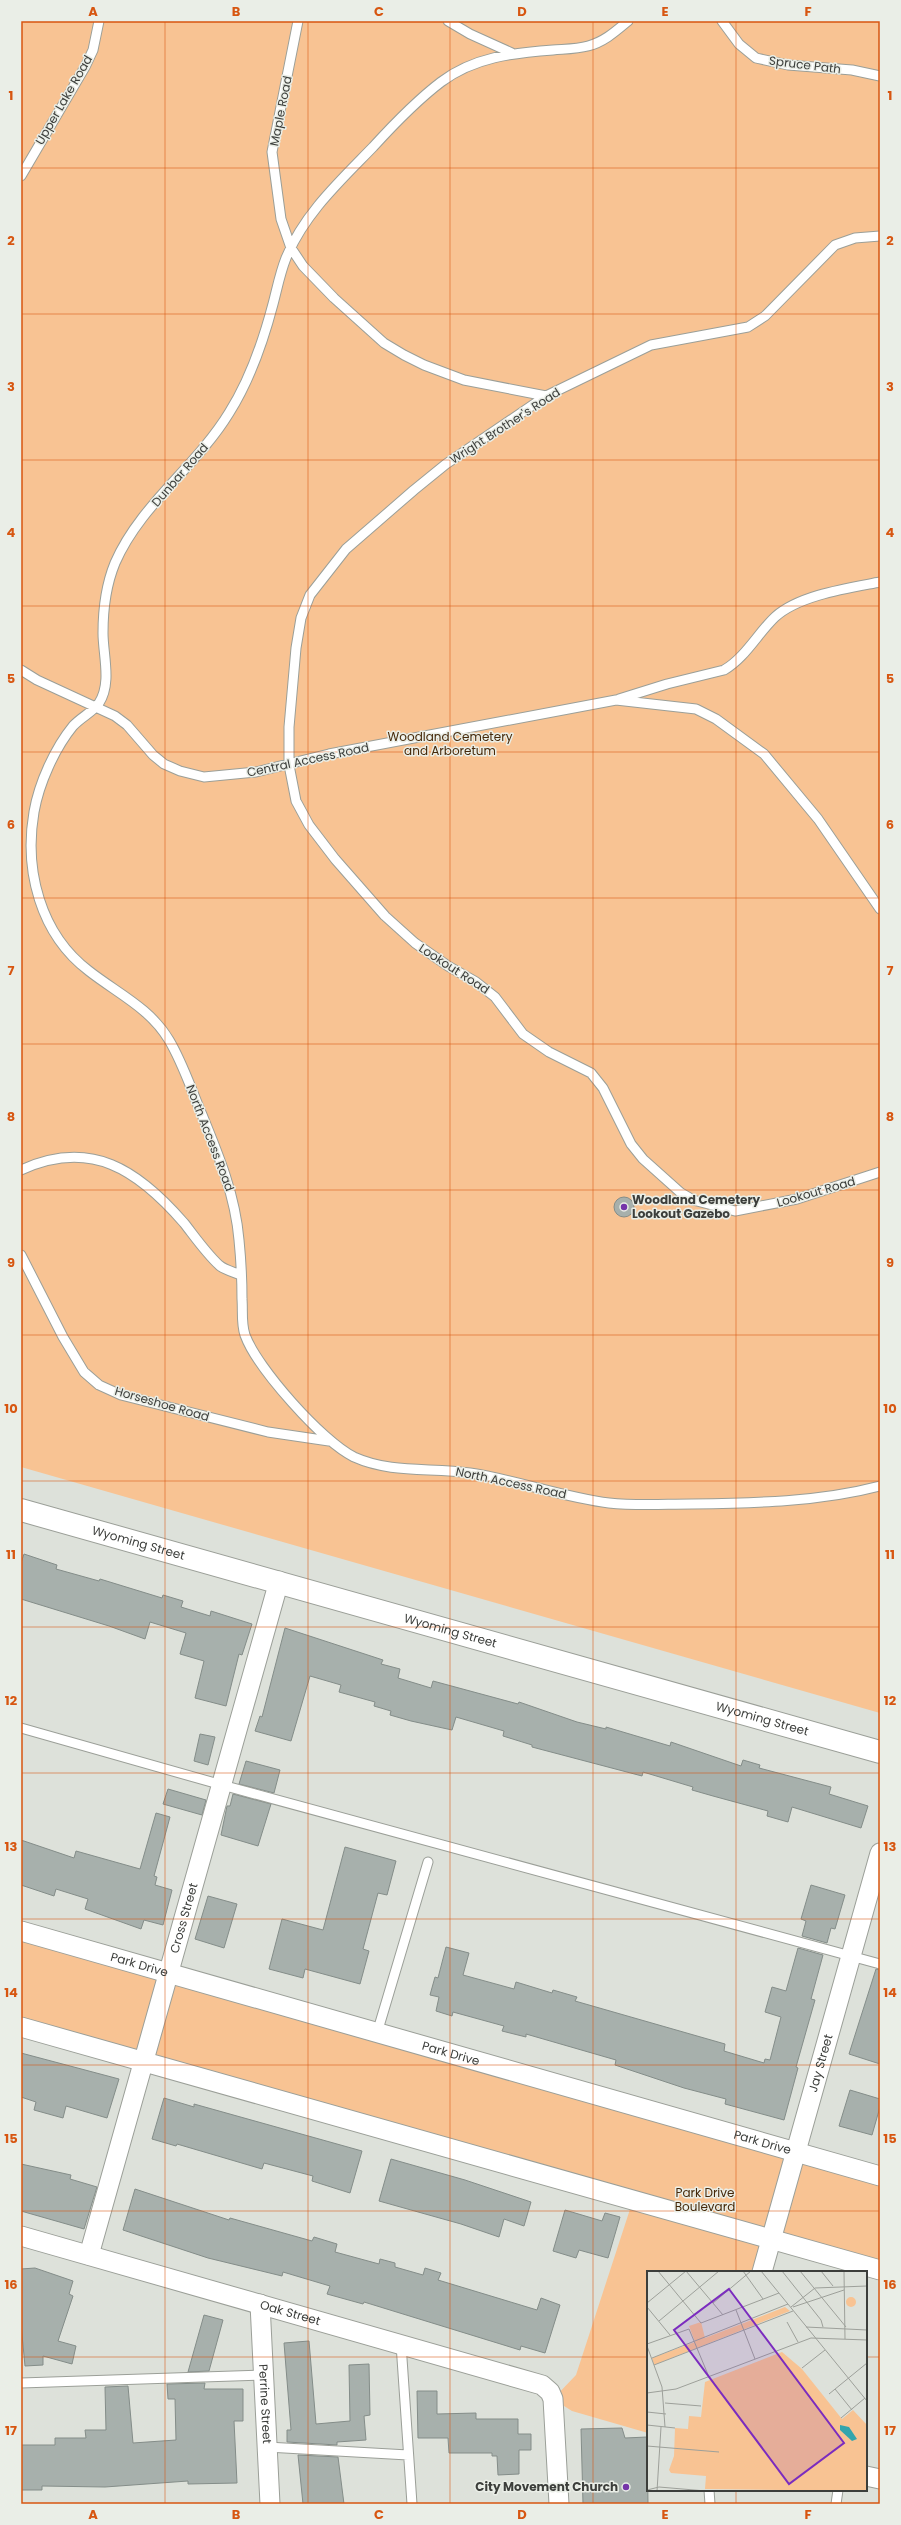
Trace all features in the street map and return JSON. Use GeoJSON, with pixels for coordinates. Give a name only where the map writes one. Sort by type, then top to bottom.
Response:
{"type":"FeatureCollection","features":[{"type":"Feature","properties":{"kind":"street","name":"Wyoming Street"},"geometry":{"type":"LineString","coordinates":[[21,1510],[279,1581],[880,1752]]}},
{"type":"Feature","properties":{"kind":"street","name":"Cross Street"},"geometry":{"type":"LineString","coordinates":[[89,2255],[142,2062],[279,1581]]}},
{"type":"Feature","properties":{"kind":"street","name":"Jay Street"},"geometry":{"type":"LineString","coordinates":[[762,2271],[853,1956],[880,1853]]}},
{"type":"Feature","properties":{"kind":"street","name":"Park Drive"},"geometry":{"type":"LineString","coordinates":[[21,1931],[880,2176]]}},
{"type":"Feature","properties":{"kind":"street"},"geometry":{"type":"LineString","coordinates":[[21,2027],[880,2270]]}},
{"type":"Feature","properties":{"kind":"street","name":"Oak Street"},"geometry":{"type":"LineString","coordinates":[[21,2236],[542,2385],[550,2392],[553,2399],[559,2504]]}},
{"type":"Feature","properties":{"kind":"street","name":"Perrine Street"},"geometry":{"type":"LineString","coordinates":[[260,2304],[270,2504]]}},
{"type":"Feature","properties":{"kind":"street"},"geometry":{"type":"LineString","coordinates":[[867,2476],[880,2479]]}},
{"type":"Feature","properties":{"kind":"lane","name":"Upper Lake Road"},"geometry":{"type":"LineString","coordinates":[[21,176],[85,67],[93,50],[99,21]]}},
{"type":"Feature","properties":{"kind":"lane","name":"Maple Road"},"geometry":{"type":"LineString","coordinates":[[298,21],[272,152],[281,219],[291,248],[303,266],[334,298],[384,343],[404,355],[431,368],[464,380],[546,396]]}},
{"type":"Feature","properties":{"kind":"lane"},"geometry":{"type":"LineString","coordinates":[[448,21],[470,34],[512,54]]}},
{"type":"Feature","properties":{"kind":"lane","name":"Dunbar Road"},"geometry":{"type":"LineString","coordinates":[[97,706],[106,683],[104,620],[106,592],[112,569],[127,540],[138,524],[205,447],[240,396],[255,361],[291,248],[303,225],[334,188],[423,96],[460,69],[483,61],[512,54],[589,46],[601,41],[628,21]]}},
{"type":"Feature","properties":{"kind":"lane","name":"Spruce Path"},"geometry":{"type":"LineString","coordinates":[[722,21],[739,44],[756,58],[788,65],[852,70],[880,76]]}},
{"type":"Feature","properties":{"kind":"lane","name":"Wright Brother's Road"},"geometry":{"type":"LineString","coordinates":[[289,765],[289,710],[301,618],[317,585],[350,545],[446,464],[546,396],[651,346],[748,328],[765,316],[814,264],[835,245],[856,238],[880,236]]}},
{"type":"Feature","properties":{"kind":"lane"},"geometry":{"type":"LineString","coordinates":[[616,700],[667,684],[724,670],[732,666],[769,623],[785,610],[805,600],[880,582]]}},
{"type":"Feature","properties":{"kind":"lane","name":"Central Access Road"},"geometry":{"type":"LineString","coordinates":[[21,670],[67,695],[97,706],[127,725],[157,758],[187,773],[204,777],[256,772],[329,754],[616,700],[696,709],[716,719],[764,754],[818,819],[880,909]]}},
{"type":"Feature","properties":{"kind":"lane","name":"North Access Road"},"geometry":{"type":"LineString","coordinates":[[97,706],[77,722],[67,735],[52,763],[34,806],[32,858],[37,895],[41,908],[56,936],[74,958],[95,976],[140,1007],[168,1038],[188,1080],[225,1173],[236,1216],[243,1323],[251,1346],[299,1411],[329,1441],[353,1456],[373,1464],[396,1469],[468,1472],[612,1503],[734,1503],[815,1498],[846,1494],[880,1486]]}},
{"type":"Feature","properties":{"kind":"lane","name":"Lookout Road"},"geometry":{"type":"LineString","coordinates":[[289,765],[295,797],[302,814],[334,859],[380,911],[426,952],[486,989],[529,1039],[591,1073],[603,1088],[631,1144],[648,1164],[681,1193],[693,1200],[735,1211],[797,1199],[880,1172]]}},
{"type":"Feature","properties":{"kind":"lane"},"geometry":{"type":"LineString","coordinates":[[21,1170],[52,1159],[72,1157],[95,1158],[114,1164],[132,1174],[162,1198],[220,1266],[241,1275]]}},
{"type":"Feature","properties":{"kind":"lane","name":"Horseshoe Road"},"geometry":{"type":"LineString","coordinates":[[21,1255],[63,1337],[84,1372],[99,1385],[121,1395],[268,1432],[329,1441]]}},
{"type":"Feature","properties":{"kind":"lane"},"geometry":{"type":"LineString","coordinates":[[21,1728],[222,1785],[880,1964]]}},
{"type":"Feature","properties":{"kind":"lane"},"geometry":{"type":"LineString","coordinates":[[377,2033],[428,1862]]}},
{"type":"Feature","properties":{"kind":"lane"},"geometry":{"type":"LineString","coordinates":[[402,2344],[412,2504]]}},
{"type":"Feature","properties":{"kind":"lane"},"geometry":{"type":"LineString","coordinates":[[21,2383],[264,2375]]}},
{"type":"Feature","properties":{"kind":"lane"},"geometry":{"type":"LineString","coordinates":[[267,2447],[408,2455]]}},
{"type":"Feature","properties":{"kind":"lane"},"geometry":{"type":"LineString","coordinates":[[709,2491],[710,2504]]}},
{"type":"Feature","properties":{"kind":"lane"},"geometry":{"type":"LineString","coordinates":[[836,2504],[838,2491]]}},
{"type":"Feature","properties":{"kind":"green space","name":"Woodland Cemetery and Arboretum"},"geometry":{"type":"Polygon","coordinates":[[[21,21],[880,21],[880,1713],[21,1467],[21,21]]]}},
{"type":"Feature","properties":{"kind":"green space","name":"Park Drive Boulevard"},"geometry":{"type":"Polygon","coordinates":[[[21,1931],[880,2176],[880,2270],[771,2239],[762,2271],[647,2271],[647,2433],[572,2411],[553,2399],[576,2375],[633,2200],[21,2027],[21,1931]]]}},
{"type":"Feature","properties":{"kind":"building","name":"Woodland Cemetery Lookout Gazebo"},"geometry":{"type":"Polygon","coordinates":[[[624,1197],[631,1200],[634,1207],[631,1214],[624,1217],[617,1214],[614,1207],[617,1200],[624,1197]]]}},
{"type":"Feature","properties":{"kind":"building"},"geometry":{"type":"Polygon","coordinates":[[[24,1554],[57,1565],[56,1569],[99,1581],[100,1579],[162,1598],[163,1595],[183,1601],[181,1607],[210,1616],[211,1611],[252,1624],[242,1655],[239,1654],[226,1706],[195,1698],[204,1661],[180,1654],[186,1633],[150,1622],[145,1639],[109,1626],[21,1599],[21,1563],[24,1554]]]}},
{"type":"Feature","properties":{"kind":"building"},"geometry":{"type":"Polygon","coordinates":[[[285,1628],[383,1660],[381,1664],[400,1669],[398,1678],[431,1688],[433,1681],[518,1704],[519,1702],[577,1722],[606,1729],[606,1727],[670,1746],[671,1742],[741,1766],[743,1760],[760,1765],[759,1768],[831,1787],[829,1794],[868,1806],[861,1828],[792,1807],[788,1822],[767,1816],[768,1811],[692,1790],[693,1787],[643,1772],[642,1776],[532,1747],[532,1745],[503,1736],[504,1731],[456,1717],[452,1730],[411,1721],[390,1715],[391,1711],[374,1706],[375,1702],[339,1692],[341,1685],[310,1676],[291,1741],[255,1731],[260,1716],[262,1717],[285,1628]]]}},
{"type":"Feature","properties":{"kind":"building"},"geometry":{"type":"Polygon","coordinates":[[[200,1734],[215,1737],[208,1765],[194,1761],[200,1734]]]}},
{"type":"Feature","properties":{"kind":"building"},"geometry":{"type":"Polygon","coordinates":[[[246,1761],[280,1770],[274,1793],[239,1784],[246,1761]]]}},
{"type":"Feature","properties":{"kind":"building"},"geometry":{"type":"Polygon","coordinates":[[[168,1789],[206,1800],[202,1815],[163,1804],[168,1789]]]}},
{"type":"Feature","properties":{"kind":"building"},"geometry":{"type":"Polygon","coordinates":[[[233,1794],[271,1804],[258,1846],[221,1835],[227,1806],[230,1806],[233,1794]]]}},
{"type":"Feature","properties":{"kind":"building"},"geometry":{"type":"Polygon","coordinates":[[[156,1813],[170,1817],[154,1876],[157,1877],[155,1885],[172,1890],[163,1925],[144,1920],[141,1929],[85,1909],[88,1899],[56,1889],[54,1896],[21,1885],[21,1840],[74,1858],[76,1851],[140,1869],[156,1813]]]}},
{"type":"Feature","properties":{"kind":"building"},"geometry":{"type":"Polygon","coordinates":[[[345,1847],[396,1861],[387,1895],[378,1893],[363,1949],[369,1951],[360,1984],[305,1969],[303,1978],[269,1969],[282,1919],[323,1930],[345,1847]]]}},
{"type":"Feature","properties":{"kind":"building"},"geometry":{"type":"Polygon","coordinates":[[[811,1885],[845,1895],[835,1929],[831,1928],[827,1943],[802,1936],[806,1921],[801,1919],[811,1885]]]}},
{"type":"Feature","properties":{"kind":"building"},"geometry":{"type":"Polygon","coordinates":[[[208,1896],[237,1904],[224,1948],[195,1939],[208,1896]]]}},
{"type":"Feature","properties":{"kind":"building"},"geometry":{"type":"Polygon","coordinates":[[[446,1947],[469,1953],[463,1975],[514,1989],[516,1982],[552,1993],[553,1990],[577,1997],[575,2001],[725,2044],[724,2051],[764,2063],[765,2059],[770,2060],[781,2017],[765,2012],[772,1987],[786,1991],[798,1948],[823,1955],[811,1999],[815,2000],[796,2067],[798,2068],[784,2120],[725,2104],[726,2099],[684,2088],[615,2065],[616,2060],[526,2034],[526,2037],[502,2031],[504,2026],[453,2012],[452,2016],[436,2011],[439,1997],[430,1995],[435,1977],[438,1978],[446,1947]]]}},
{"type":"Feature","properties":{"kind":"building"},"geometry":{"type":"Polygon","coordinates":[[[876,1969],[880,1970],[880,2064],[849,2054],[876,1969]]]}},
{"type":"Feature","properties":{"kind":"building"},"geometry":{"type":"Polygon","coordinates":[[[21,2053],[119,2079],[107,2118],[66,2106],[63,2118],[34,2110],[36,2102],[21,2097],[21,2053]]]}},
{"type":"Feature","properties":{"kind":"building"},"geometry":{"type":"Polygon","coordinates":[[[850,2090],[880,2099],[880,2107],[872,2135],[839,2126],[850,2090]]]}},
{"type":"Feature","properties":{"kind":"building"},"geometry":{"type":"Polygon","coordinates":[[[164,2098],[194,2107],[194,2104],[362,2151],[350,2193],[312,2181],[313,2176],[264,2163],[262,2169],[177,2144],[176,2146],[152,2139],[164,2098]]]}},
{"type":"Feature","properties":{"kind":"building"},"geometry":{"type":"Polygon","coordinates":[[[391,2159],[465,2180],[531,2202],[524,2226],[504,2219],[499,2237],[461,2224],[379,2201],[391,2159]]]}},
{"type":"Feature","properties":{"kind":"building"},"geometry":{"type":"Polygon","coordinates":[[[21,2164],[71,2175],[70,2179],[97,2187],[84,2229],[21,2211],[21,2164]]]}},
{"type":"Feature","properties":{"kind":"building"},"geometry":{"type":"Polygon","coordinates":[[[135,2189],[229,2220],[230,2218],[312,2241],[314,2237],[337,2244],[335,2252],[379,2264],[380,2259],[395,2263],[395,2267],[423,2275],[425,2268],[441,2273],[438,2280],[537,2310],[541,2298],[560,2305],[545,2353],[521,2346],[520,2350],[364,2302],[363,2304],[327,2294],[330,2286],[283,2272],[282,2276],[208,2258],[123,2230],[135,2189]]]}},
{"type":"Feature","properties":{"kind":"building"},"geometry":{"type":"Polygon","coordinates":[[[565,2210],[602,2221],[605,2213],[620,2217],[608,2258],[579,2250],[576,2258],[553,2251],[565,2210]]]}},
{"type":"Feature","properties":{"kind":"building"},"geometry":{"type":"Polygon","coordinates":[[[35,2268],[73,2281],[69,2294],[73,2296],[58,2341],[76,2346],[72,2364],[43,2356],[43,2365],[25,2366],[21,2324],[21,2269],[35,2268]]]}},
{"type":"Feature","properties":{"kind":"building"},"geometry":{"type":"Polygon","coordinates":[[[204,2315],[223,2320],[209,2371],[188,2372],[204,2315]]]}},
{"type":"Feature","properties":{"kind":"building"},"geometry":{"type":"Polygon","coordinates":[[[309,2341],[316,2424],[350,2421],[349,2365],[369,2364],[370,2415],[364,2416],[366,2440],[337,2442],[337,2445],[287,2442],[287,2430],[291,2430],[284,2343],[309,2341]]]}},
{"type":"Feature","properties":{"kind":"building"},"geometry":{"type":"Polygon","coordinates":[[[205,2383],[204,2389],[243,2389],[243,2421],[234,2421],[237,2483],[188,2484],[188,2481],[105,2487],[42,2486],[42,2490],[21,2490],[21,2445],[55,2445],[55,2438],[86,2438],[85,2430],[106,2430],[105,2387],[128,2386],[133,2443],[176,2440],[175,2399],[168,2399],[167,2384],[205,2383]]]}},
{"type":"Feature","properties":{"kind":"building"},"geometry":{"type":"Polygon","coordinates":[[[417,2391],[437,2391],[437,2414],[476,2413],[476,2419],[518,2419],[518,2434],[531,2434],[531,2450],[519,2450],[519,2474],[498,2475],[497,2456],[492,2456],[492,2453],[449,2453],[448,2438],[418,2438],[417,2391]]]}},
{"type":"Feature","properties":{"kind":"building"},"geometry":{"type":"Polygon","coordinates":[[[622,2428],[625,2438],[647,2437],[648,2504],[583,2504],[581,2429],[622,2428]]]}},
{"type":"Feature","properties":{"kind":"building"},"geometry":{"type":"Polygon","coordinates":[[[298,2455],[338,2457],[344,2504],[303,2504],[298,2455]]]}},
{"type":"Feature","properties":{"kind":"place","name":"Woodland Cemetery Lookout Gazebo"},"geometry":{"type":"Point","coordinates":[624,1207]}},
{"type":"Feature","properties":{"kind":"place","name":"City Movement Church"},"geometry":{"type":"Point","coordinates":[626,2487]}}]}
